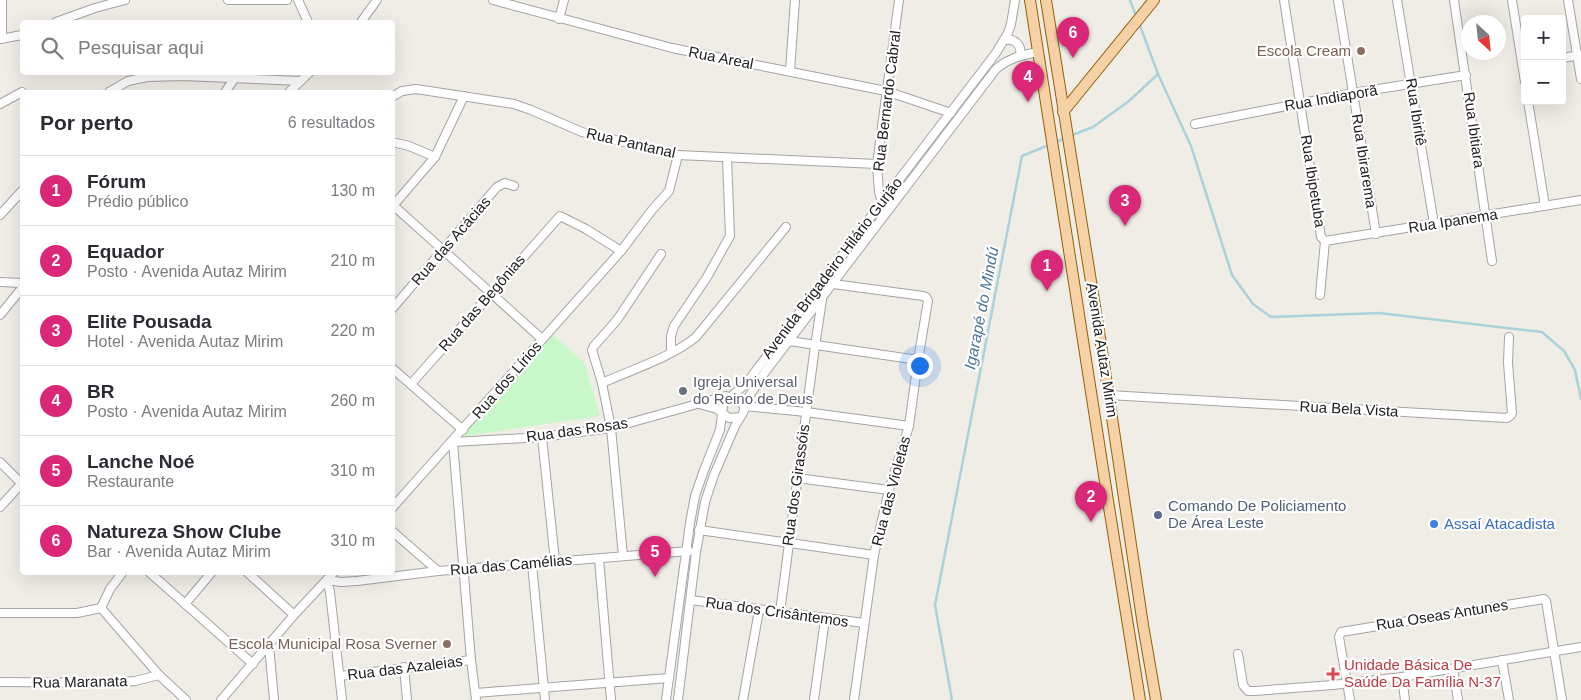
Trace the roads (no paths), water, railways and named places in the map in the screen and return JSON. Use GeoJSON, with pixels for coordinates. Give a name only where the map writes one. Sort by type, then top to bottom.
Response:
{"type":"FeatureCollection","features":[{"type":"Feature","properties":{"kind":"main road","name":"Avenida Autaz Mirim"},"geometry":{"type":"LineString","coordinates":[[1030,0],[1140,700]]}},
{"type":"Feature","properties":{"kind":"main road","name":"Avenida Autaz Mirim"},"geometry":{"type":"LineString","coordinates":[[1046,0],[1109,394],[1142,625],[1156,700]]}},
{"type":"Feature","properties":{"kind":"main road"},"geometry":{"type":"LineString","coordinates":[[1063,112],[1153,1]]}},
{"type":"Feature","properties":{"kind":"street"},"geometry":{"type":"LineString","coordinates":[[2,0],[1,39],[20,35]]}},
{"type":"Feature","properties":{"kind":"street"},"geometry":{"type":"LineString","coordinates":[[62,20],[125,0]]}},
{"type":"Feature","properties":{"kind":"street"},"geometry":{"type":"LineString","coordinates":[[228,0],[286,0]]}},
{"type":"Feature","properties":{"kind":"street"},"geometry":{"type":"LineString","coordinates":[[298,0],[307,20]]}},
{"type":"Feature","properties":{"kind":"street"},"geometry":{"type":"LineString","coordinates":[[362,20],[377,0]]}},
{"type":"Feature","properties":{"kind":"street","name":"Rua Areal"},"geometry":{"type":"LineString","coordinates":[[493,0],[672,48],[886,91],[950,113]]}},
{"type":"Feature","properties":{"kind":"street"},"geometry":{"type":"LineString","coordinates":[[559,19],[564,0]]}},
{"type":"Feature","properties":{"kind":"street"},"geometry":{"type":"LineString","coordinates":[[790,71],[795,0]]}},
{"type":"Feature","properties":{"kind":"street","name":"Rua Bernardo Cabral"},"geometry":{"type":"LineString","coordinates":[[882,202],[879,192],[877,164],[899,0]]}},
{"type":"Feature","properties":{"kind":"street","name":"Avenida Brigadeiro Hilário Gurjão"},"geometry":{"type":"LineString","coordinates":[[666,700],[695,496],[720,430],[725,402],[746,384],[980,75],[1004,40],[1011,24],[1015,0]]}},
{"type":"Feature","properties":{"kind":"street","name":"Rua Ibipetuba"},"geometry":{"type":"LineString","coordinates":[[1284,0],[1321,236],[1325,241]]}},
{"type":"Feature","properties":{"kind":"street","name":"Rua Ibirarema"},"geometry":{"type":"LineString","coordinates":[[1338,0],[1376,234]]}},
{"type":"Feature","properties":{"kind":"street","name":"Rua Ibiritê"},"geometry":{"type":"LineString","coordinates":[[1397,0],[1434,224]]}},
{"type":"Feature","properties":{"kind":"street","name":"Rua Ibitiara"},"geometry":{"type":"LineString","coordinates":[[1454,0],[1492,261]]}},
{"type":"Feature","properties":{"kind":"street"},"geometry":{"type":"LineString","coordinates":[[1512,0],[1522,60]]}},
{"type":"Feature","properties":{"kind":"street"},"geometry":{"type":"LineString","coordinates":[[1568,0],[1579,55],[1581,79]]}},
{"type":"Feature","properties":{"kind":"street"},"geometry":{"type":"LineString","coordinates":[[1004,40],[1013,40],[1018,44],[1020,55]]}},
{"type":"Feature","properties":{"kind":"street","name":"Avenida Brigadeiro Hilário Gurjão"},"geometry":{"type":"LineString","coordinates":[[678,700],[699,530],[705,502],[714,474],[744,406],[765,372],[996,69],[1004,62],[1020,55],[1038,52]]}},
{"type":"Feature","properties":{"kind":"street"},"geometry":{"type":"LineString","coordinates":[[1566,57],[1579,55]]}},
{"type":"Feature","properties":{"kind":"street"},"geometry":{"type":"LineString","coordinates":[[291,90],[307,75]]}},
{"type":"Feature","properties":{"kind":"street","name":"Rua Indiaporã"},"geometry":{"type":"LineString","coordinates":[[1196,124],[1353,93],[1466,75]]}},
{"type":"Feature","properties":{"kind":"street"},"geometry":{"type":"LineString","coordinates":[[112,90],[128,81],[147,77],[300,81]]}},
{"type":"Feature","properties":{"kind":"street"},"geometry":{"type":"LineString","coordinates":[[226,90],[235,78]]}},
{"type":"Feature","properties":{"kind":"street","name":"Rua Pantanal"},"geometry":{"type":"LineString","coordinates":[[395,95],[402,91],[416,89],[514,104],[582,132],[678,155],[877,164]]}},
{"type":"Feature","properties":{"kind":"street"},"geometry":{"type":"LineString","coordinates":[[0,104],[20,93]]}},
{"type":"Feature","properties":{"kind":"street"},"geometry":{"type":"LineString","coordinates":[[395,204],[435,157],[464,96]]}},
{"type":"Feature","properties":{"kind":"street"},"geometry":{"type":"LineString","coordinates":[[1529,105],[1545,206]]}},
{"type":"Feature","properties":{"kind":"street"},"geometry":{"type":"LineString","coordinates":[[395,143],[409,146],[435,157]]}},
{"type":"Feature","properties":{"kind":"street","name":"Rua dos Lírios"},"geometry":{"type":"LineString","coordinates":[[395,505],[453,442],[621,251],[668,191],[678,155]]}},
{"type":"Feature","properties":{"kind":"street"},"geometry":{"type":"LineString","coordinates":[[671,352],[671,336],[674,326],[725,248],[730,236],[727,158]]}},
{"type":"Feature","properties":{"kind":"street","name":"Rua das Acácias"},"geometry":{"type":"LineString","coordinates":[[395,306],[444,251],[497,187],[505,183],[514,186]]}},
{"type":"Feature","properties":{"kind":"street"},"geometry":{"type":"LineString","coordinates":[[0,215],[20,193]]}},
{"type":"Feature","properties":{"kind":"street","name":"Rua Ipanema"},"geometry":{"type":"LineString","coordinates":[[1325,241],[1581,200]]}},
{"type":"Feature","properties":{"kind":"street"},"geometry":{"type":"LineString","coordinates":[[395,208],[542,339]]}},
{"type":"Feature","properties":{"kind":"street","name":"Rua das Begônias"},"geometry":{"type":"LineString","coordinates":[[411,384],[560,216],[586,229],[621,251]]}},
{"type":"Feature","properties":{"kind":"street"},"geometry":{"type":"LineString","coordinates":[[602,383],[689,343],[703,331],[786,227]]}},
{"type":"Feature","properties":{"kind":"street"},"geometry":{"type":"LineString","coordinates":[[1320,295],[1325,241]]}},
{"type":"Feature","properties":{"kind":"street"},"geometry":{"type":"LineString","coordinates":[[623,556],[611,428],[602,383],[592,350],[617,320],[661,254]]}},
{"type":"Feature","properties":{"kind":"street"},"geometry":{"type":"LineString","coordinates":[[0,282],[20,283]]}},
{"type":"Feature","properties":{"kind":"street","name":"Rua das Violetas"},"geometry":{"type":"LineString","coordinates":[[833,284],[912,294],[926,297],[928,302],[918,360],[910,426],[889,490],[874,555],[854,700]]}},
{"type":"Feature","properties":{"kind":"street"},"geometry":{"type":"LineString","coordinates":[[0,315],[20,290]]}},
{"type":"Feature","properties":{"kind":"street","name":"Rua dos Girassóis"},"geometry":{"type":"LineString","coordinates":[[780,612],[788,542],[823,298]]}},
{"type":"Feature","properties":{"kind":"street","name":"Rua Bela Vista"},"geometry":{"type":"LineString","coordinates":[[1109,394],[1507,418],[1512,413],[1508,363],[1509,338]]}},
{"type":"Feature","properties":{"kind":"street"},"geometry":{"type":"LineString","coordinates":[[789,341],[918,360]]}},
{"type":"Feature","properties":{"kind":"street"},"geometry":{"type":"LineString","coordinates":[[395,372],[463,430]]}},
{"type":"Feature","properties":{"kind":"street","name":"Rua das Rosas"},"geometry":{"type":"LineString","coordinates":[[453,442],[542,437],[611,428],[704,401],[726,396],[731,397]]}},
{"type":"Feature","properties":{"kind":"street"},"geometry":{"type":"LineString","coordinates":[[731,397],[740,400],[744,406],[910,426]]}},
{"type":"Feature","properties":{"kind":"street"},"geometry":{"type":"LineString","coordinates":[[699,404],[711,407],[729,418],[740,417]]}},
{"type":"Feature","properties":{"kind":"street"},"geometry":{"type":"LineString","coordinates":[[542,437],[555,561]]}},
{"type":"Feature","properties":{"kind":"street"},"geometry":{"type":"LineString","coordinates":[[453,442],[471,660],[476,697],[610,682],[669,678]]}},
{"type":"Feature","properties":{"kind":"street"},"geometry":{"type":"LineString","coordinates":[[0,462],[20,482]]}},
{"type":"Feature","properties":{"kind":"street"},"geometry":{"type":"LineString","coordinates":[[797,478],[889,490]]}},
{"type":"Feature","properties":{"kind":"street"},"geometry":{"type":"LineString","coordinates":[[0,507],[20,486]]}},
{"type":"Feature","properties":{"kind":"street"},"geometry":{"type":"LineString","coordinates":[[699,530],[874,555]]}},
{"type":"Feature","properties":{"kind":"street"},"geometry":{"type":"LineString","coordinates":[[395,534],[438,571]]}},
{"type":"Feature","properties":{"kind":"street","name":"Rua das Camélias"},"geometry":{"type":"LineString","coordinates":[[327,580],[341,582],[357,581],[438,571],[686,551],[696,552]]}},
{"type":"Feature","properties":{"kind":"street"},"geometry":{"type":"LineString","coordinates":[[599,559],[611,700]]}},
{"type":"Feature","properties":{"kind":"street"},"geometry":{"type":"LineString","coordinates":[[532,564],[545,700]]}},
{"type":"Feature","properties":{"kind":"street"},"geometry":{"type":"LineString","coordinates":[[101,608],[110,589],[120,575]]}},
{"type":"Feature","properties":{"kind":"street"},"geometry":{"type":"LineString","coordinates":[[152,575],[253,664]]}},
{"type":"Feature","properties":{"kind":"street"},"geometry":{"type":"LineString","coordinates":[[185,604],[209,575]]}},
{"type":"Feature","properties":{"kind":"street"},"geometry":{"type":"LineString","coordinates":[[250,575],[294,615]]}},
{"type":"Feature","properties":{"kind":"street"},"geometry":{"type":"LineString","coordinates":[[221,700],[294,615],[331,575]]}},
{"type":"Feature","properties":{"kind":"street"},"geometry":{"type":"LineString","coordinates":[[327,580],[342,700]]}},
{"type":"Feature","properties":{"kind":"street","name":"Rua Oseas Antunes"},"geometry":{"type":"LineString","coordinates":[[1347,683],[1339,634],[1346,630],[1545,599],[1554,651]]}},
{"type":"Feature","properties":{"kind":"street","name":"Rua dos Crisântemos"},"geometry":{"type":"LineString","coordinates":[[690,600],[864,624]]}},
{"type":"Feature","properties":{"kind":"street"},"geometry":{"type":"LineString","coordinates":[[0,613],[77,613],[101,608]]}},
{"type":"Feature","properties":{"kind":"street"},"geometry":{"type":"LineString","coordinates":[[101,608],[159,675],[186,700]]}},
{"type":"Feature","properties":{"kind":"street"},"geometry":{"type":"LineString","coordinates":[[743,700],[759,610]]}},
{"type":"Feature","properties":{"kind":"street"},"geometry":{"type":"LineString","coordinates":[[814,700],[825,619]]}},
{"type":"Feature","properties":{"kind":"street"},"geometry":{"type":"LineString","coordinates":[[269,645],[274,700]]}},
{"type":"Feature","properties":{"kind":"street"},"geometry":{"type":"LineString","coordinates":[[1238,654],[1243,685],[1248,691],[1402,677],[1581,647]]}},
{"type":"Feature","properties":{"kind":"street"},"geometry":{"type":"LineString","coordinates":[[1554,651],[1562,700]]}},
{"type":"Feature","properties":{"kind":"street","name":"Rua das Azaleias"},"geometry":{"type":"LineString","coordinates":[[340,676],[471,660]]}},
{"type":"Feature","properties":{"kind":"street"},"geometry":{"type":"LineString","coordinates":[[1502,660],[1508,700]]}},
{"type":"Feature","properties":{"kind":"street"},"geometry":{"type":"LineString","coordinates":[[404,667],[407,700]]}},
{"type":"Feature","properties":{"kind":"street"},"geometry":{"type":"LineString","coordinates":[[1452,669],[1458,700]]}},
{"type":"Feature","properties":{"kind":"street","name":"Rua Maranata"},"geometry":{"type":"LineString","coordinates":[[0,682],[113,683],[135,681],[159,675]]}},
{"type":"Feature","properties":{"kind":"street"},"geometry":{"type":"LineString","coordinates":[[1402,677],[1405,700]]}},
{"type":"Feature","properties":{"kind":"street"},"geometry":{"type":"LineString","coordinates":[[1347,683],[1350,700]]}},
{"type":"Feature","properties":{"kind":"waterway","name":"Igarapé do Mindú"},"geometry":{"type":"LineString","coordinates":[[1130,0],[1136,16]]}},
{"type":"Feature","properties":{"kind":"waterway","name":"Igarapé do Mindú"},"geometry":{"type":"LineString","coordinates":[[1070,136],[1093,127],[1129,101],[1158,74],[1139,23]]}},
{"type":"Feature","properties":{"kind":"waterway"},"geometry":{"type":"LineString","coordinates":[[1158,74],[1191,146],[1232,275],[1253,304],[1271,317],[1379,313],[1542,332],[1564,351],[1575,370],[1581,399]]}},
{"type":"Feature","properties":{"kind":"waterway","name":"Igarapé do Mindú"},"geometry":{"type":"LineString","coordinates":[[1054,143],[1065,138]]}},
{"type":"Feature","properties":{"kind":"waterway","name":"Igarapé do Mindú"},"geometry":{"type":"LineString","coordinates":[[952,700],[935,605],[1022,156],[1049,145]]}},
{"type":"Feature","properties":{"kind":"place","name":"Escola Cream"},"geometry":{"type":"Point","coordinates":[1361,51]}},
{"type":"Feature","properties":{"kind":"place","name":"Natureza Show Clube"},"geometry":{"type":"Point","coordinates":[1073,58]}},
{"type":"Feature","properties":{"kind":"place","name":"BR"},"geometry":{"type":"Point","coordinates":[1028,102]}},
{"type":"Feature","properties":{"kind":"place","name":"Elite Pousada"},"geometry":{"type":"Point","coordinates":[1125,226]}},
{"type":"Feature","properties":{"kind":"place","name":"Fórum"},"geometry":{"type":"Point","coordinates":[1047,291]}},
{"type":"Feature","properties":{"kind":"place","name":"Igreja Universal do Reino de Deus"},"geometry":{"type":"Point","coordinates":[683,391]}},
{"type":"Feature","properties":{"kind":"place","name":"Comando De Policiamento De Área Leste"},"geometry":{"type":"Point","coordinates":[1158,515]}},
{"type":"Feature","properties":{"kind":"place","name":"Equador"},"geometry":{"type":"Point","coordinates":[1091,522]}},
{"type":"Feature","properties":{"kind":"place","name":"Assaí Atacadista"},"geometry":{"type":"Point","coordinates":[1434,524]}},
{"type":"Feature","properties":{"kind":"place","name":"Lanche Noé"},"geometry":{"type":"Point","coordinates":[655,577]}},
{"type":"Feature","properties":{"kind":"place","name":"Escola Municipal Rosa Sverner"},"geometry":{"type":"Point","coordinates":[447,644]}},
{"type":"Feature","properties":{"kind":"place","name":"Unidade Básica De Saúde Da Família N-37"},"geometry":{"type":"Point","coordinates":[1333,674]}}]}
